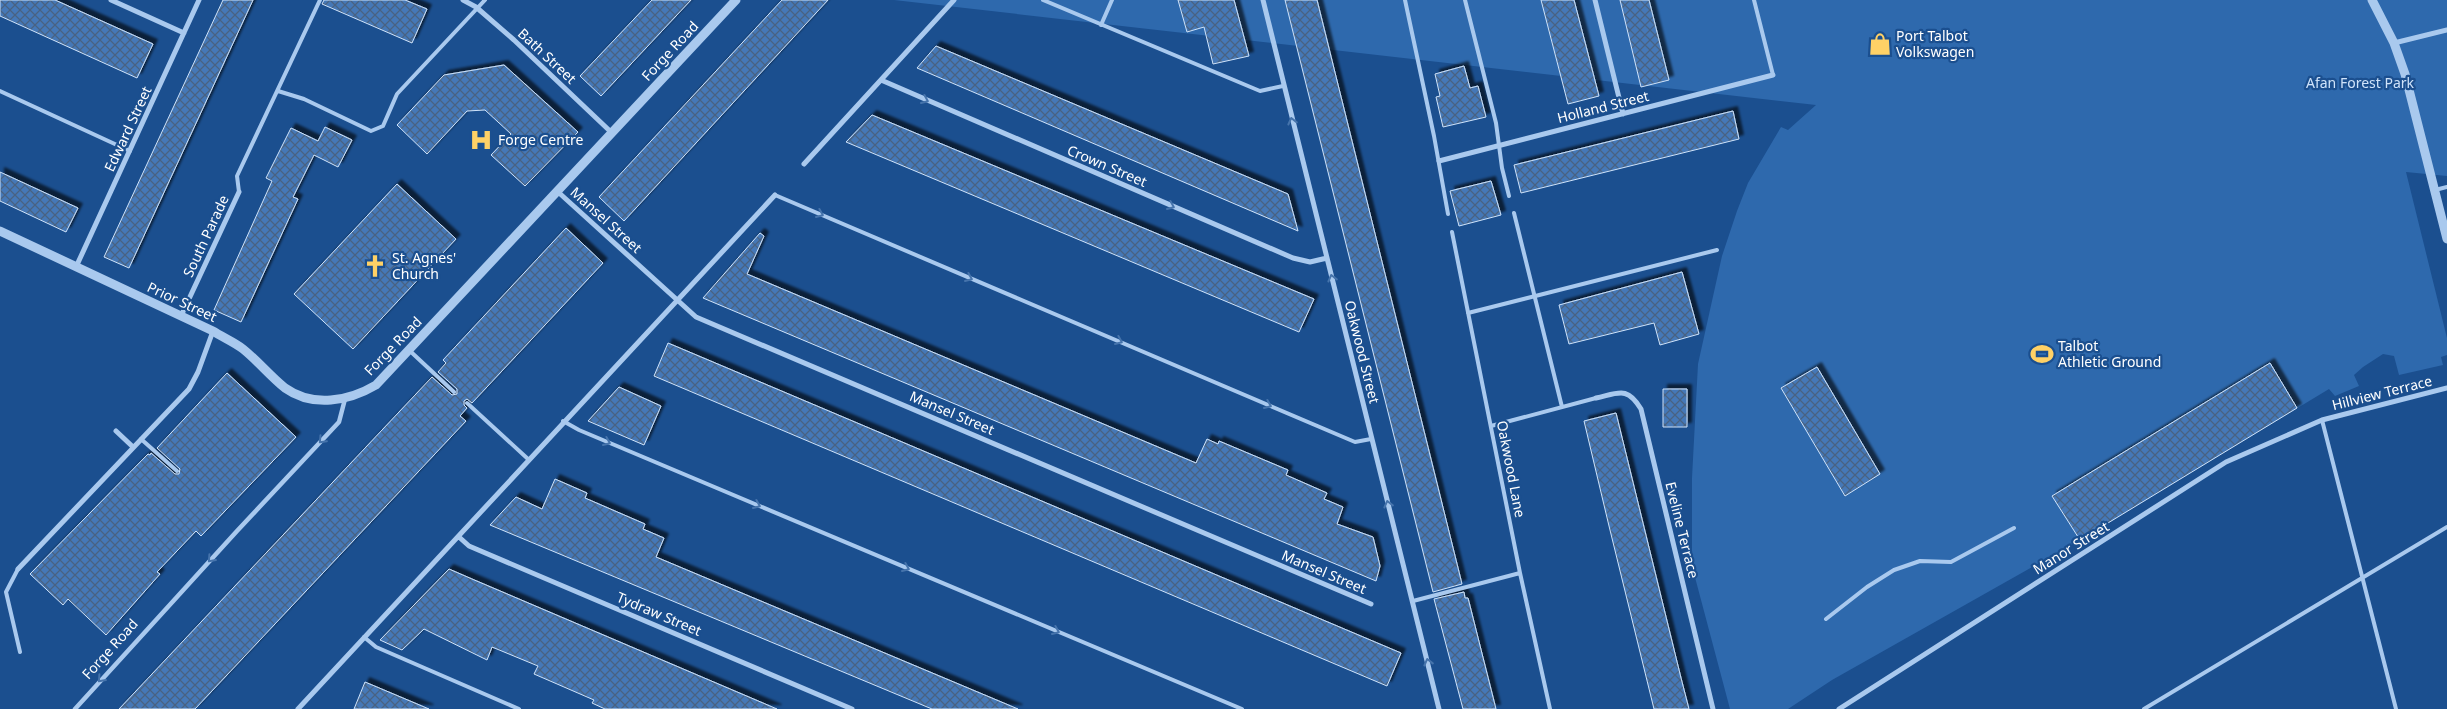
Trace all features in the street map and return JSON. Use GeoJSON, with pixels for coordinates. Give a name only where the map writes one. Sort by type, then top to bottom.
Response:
{"type":"FeatureCollection","features":[{"type":"Feature","properties":{"kind":"street"},"geometry":{"type":"LineString","coordinates":[[111,0],[184,33]]}},
{"type":"Feature","properties":{"kind":"street","name":"Edward Street"},"geometry":{"type":"LineString","coordinates":[[76,267],[199,0]]}},
{"type":"Feature","properties":{"kind":"street","name":"Bath Street"},"geometry":{"type":"LineString","coordinates":[[462,0],[476,7],[612,133]]}},
{"type":"Feature","properties":{"kind":"street","name":"Forge Road"},"geometry":{"type":"LineString","coordinates":[[75,709],[339,422],[344,399],[360,394],[376,385],[736,0]]}},
{"type":"Feature","properties":{"kind":"street"},"geometry":{"type":"LineString","coordinates":[[804,164],[954,0]]}},
{"type":"Feature","properties":{"kind":"street","name":"Oakwood Street"},"geometry":{"type":"LineString","coordinates":[[1263,0],[1439,709]]}},
{"type":"Feature","properties":{"kind":"street"},"geometry":{"type":"LineString","coordinates":[[1595,0],[1623,114]]}},
{"type":"Feature","properties":{"kind":"street"},"geometry":{"type":"LineString","coordinates":[[2372,0],[2394,43],[2406,74],[2447,239]]}},
{"type":"Feature","properties":{"kind":"street"},"geometry":{"type":"LineString","coordinates":[[2394,43],[2447,30]]}},
{"type":"Feature","properties":{"kind":"street","name":"Holland Street"},"geometry":{"type":"LineString","coordinates":[[1439,161],[1773,75]]}},
{"type":"Feature","properties":{"kind":"street","name":"Crown Street"},"geometry":{"type":"LineString","coordinates":[[881,80],[1293,258],[1310,262],[1327,258]]}},
{"type":"Feature","properties":{"kind":"street","name":"Mansel Street"},"geometry":{"type":"LineString","coordinates":[[557,191],[696,317],[1371,604]]}},
{"type":"Feature","properties":{"kind":"street","name":"South Parade"},"geometry":{"type":"LineString","coordinates":[[180,317],[238,192]]}},
{"type":"Feature","properties":{"kind":"street"},"geometry":{"type":"LineString","coordinates":[[298,709],[459,537],[563,421],[775,195]]}},
{"type":"Feature","properties":{"kind":"street","name":"Prior Street"},"geometry":{"type":"LineString","coordinates":[[0,231],[212,331],[242,348],[287,389],[320,401],[344,399]]}},
{"type":"Feature","properties":{"kind":"street"},"geometry":{"type":"LineString","coordinates":[[18,569],[188,389],[198,372],[205,346],[212,331]]}},
{"type":"Feature","properties":{"kind":"street","name":"Hillview Terrace"},"geometry":{"type":"LineString","coordinates":[[2322,420],[2447,388]]}},
{"type":"Feature","properties":{"kind":"street","name":"Eveline Terrace"},"geometry":{"type":"LineString","coordinates":[[1596,398],[1622,392],[1633,396],[1641,409],[1713,709]]}},
{"type":"Feature","properties":{"kind":"street","name":"Manor Street"},"geometry":{"type":"LineString","coordinates":[[1839,709],[2226,462],[2322,420]]}},
{"type":"Feature","properties":{"kind":"street"},"geometry":{"type":"LineString","coordinates":[[116,431],[133,447]]}},
{"type":"Feature","properties":{"kind":"street","name":"Tydraw Street"},"geometry":{"type":"LineString","coordinates":[[459,537],[469,546],[852,709]]}},
{"type":"Feature","properties":{"kind":"lane"},"geometry":{"type":"LineString","coordinates":[[238,192],[237,176],[320,0]]}},
{"type":"Feature","properties":{"kind":"lane"},"geometry":{"type":"LineString","coordinates":[[278,91],[304,99],[371,131],[377,129],[383,126],[397,94],[476,7],[485,0]]}},
{"type":"Feature","properties":{"kind":"lane"},"geometry":{"type":"LineString","coordinates":[[1043,0],[1101,26],[1260,91],[1283,86]]}},
{"type":"Feature","properties":{"kind":"lane"},"geometry":{"type":"LineString","coordinates":[[1101,26],[1112,0]]}},
{"type":"Feature","properties":{"kind":"lane"},"geometry":{"type":"LineString","coordinates":[[1404,0],[1439,161],[1448,214]]}},
{"type":"Feature","properties":{"kind":"lane"},"geometry":{"type":"LineString","coordinates":[[1465,0],[1509,196]]}},
{"type":"Feature","properties":{"kind":"lane"},"geometry":{"type":"LineString","coordinates":[[1754,0],[1773,75]]}},
{"type":"Feature","properties":{"kind":"lane"},"geometry":{"type":"LineString","coordinates":[[0,91],[130,151]]}},
{"type":"Feature","properties":{"kind":"lane"},"geometry":{"type":"LineString","coordinates":[[2435,190],[2447,187]]}},
{"type":"Feature","properties":{"kind":"lane"},"geometry":{"type":"LineString","coordinates":[[775,195],[1355,442],[1372,439]]}},
{"type":"Feature","properties":{"kind":"lane"},"geometry":{"type":"LineString","coordinates":[[1514,213],[1562,407]]}},
{"type":"Feature","properties":{"kind":"lane","name":"Oakwood Lane"},"geometry":{"type":"LineString","coordinates":[[1452,232],[1520,573],[1550,709]]}},
{"type":"Feature","properties":{"kind":"lane"},"geometry":{"type":"LineString","coordinates":[[1468,313],[1717,250]]}},
{"type":"Feature","properties":{"kind":"lane"},"geometry":{"type":"LineString","coordinates":[[409,350],[454,392]]}},
{"type":"Feature","properties":{"kind":"lane"},"geometry":{"type":"LineString","coordinates":[[1491,426],[1596,398]]}},
{"type":"Feature","properties":{"kind":"lane"},"geometry":{"type":"LineString","coordinates":[[466,403],[528,459]]}},
{"type":"Feature","properties":{"kind":"lane"},"geometry":{"type":"LineString","coordinates":[[2322,420],[2396,709]]}},
{"type":"Feature","properties":{"kind":"lane"},"geometry":{"type":"LineString","coordinates":[[563,421],[588,434],[1242,709]]}},
{"type":"Feature","properties":{"kind":"lane"},"geometry":{"type":"LineString","coordinates":[[141,439],[177,471]]}},
{"type":"Feature","properties":{"kind":"lane"},"geometry":{"type":"LineString","coordinates":[[1826,619],[1867,587],[1894,570],[1920,561],[1951,562],[2014,528]]}},
{"type":"Feature","properties":{"kind":"lane"},"geometry":{"type":"LineString","coordinates":[[2144,709],[2447,528]]}},
{"type":"Feature","properties":{"kind":"lane"},"geometry":{"type":"LineString","coordinates":[[18,569],[6,592],[20,652]]}},
{"type":"Feature","properties":{"kind":"lane"},"geometry":{"type":"LineString","coordinates":[[1413,601],[1520,573]]}},
{"type":"Feature","properties":{"kind":"lane"},"geometry":{"type":"LineString","coordinates":[[364,637],[376,647],[518,709]]}},
{"type":"Feature","properties":{"kind":"green space","name":"Talbot Athletic Ground"},"geometry":{"type":"Polygon","coordinates":[[[894,0],[2447,0],[2447,176],[2406,172],[2447,338],[2447,355],[2441,357],[2443,365],[2399,375],[2394,356],[2383,354],[2354,375],[2359,386],[2335,396],[2329,389],[2080,540],[1832,680],[1788,709],[1730,709],[1692,566],[1692,478],[1698,364],[1722,256],[1748,183],[1781,127],[1788,130],[1816,105],[894,0]]]}},
{"type":"Feature","properties":{"kind":"building"},"geometry":{"type":"Polygon","coordinates":[[[0,0],[55,0],[153,44],[137,78],[0,16],[0,0]]]}},
{"type":"Feature","properties":{"kind":"building"},"geometry":{"type":"Polygon","coordinates":[[[223,0],[253,0],[129,268],[104,257],[223,0]]]}},
{"type":"Feature","properties":{"kind":"building"},"geometry":{"type":"Polygon","coordinates":[[[324,0],[405,0],[427,9],[412,43],[322,4],[324,0]]]}},
{"type":"Feature","properties":{"kind":"building"},"geometry":{"type":"Polygon","coordinates":[[[652,0],[691,0],[601,96],[580,76],[652,0]]]}},
{"type":"Feature","properties":{"kind":"building"},"geometry":{"type":"Polygon","coordinates":[[[782,0],[828,0],[624,221],[599,197],[782,0]]]}},
{"type":"Feature","properties":{"kind":"building"},"geometry":{"type":"Polygon","coordinates":[[[1178,0],[1234,0],[1249,56],[1213,64],[1204,27],[1187,32],[1178,0]]]}},
{"type":"Feature","properties":{"kind":"building"},"geometry":{"type":"Polygon","coordinates":[[[1285,0],[1317,0],[1462,584],[1433,592],[1285,0]]]}},
{"type":"Feature","properties":{"kind":"building"},"geometry":{"type":"Polygon","coordinates":[[[1541,0],[1574,0],[1599,96],[1568,104],[1541,0]]]}},
{"type":"Feature","properties":{"kind":"building"},"geometry":{"type":"Polygon","coordinates":[[[1620,0],[1649,0],[1669,80],[1641,87],[1620,0]]]}},
{"type":"Feature","properties":{"kind":"building"},"geometry":{"type":"Polygon","coordinates":[[[936,46],[1288,194],[1298,231],[917,68],[936,46]]]}},
{"type":"Feature","properties":{"kind":"building"},"geometry":{"type":"Polygon","coordinates":[[[504,65],[578,132],[525,186],[491,155],[511,134],[485,110],[467,111],[427,154],[397,125],[444,75],[504,65]]]}},
{"type":"Feature","properties":{"kind":"building"},"geometry":{"type":"Polygon","coordinates":[[[1464,66],[1470,88],[1478,86],[1486,117],[1443,127],[1436,97],[1440,96],[1435,74],[1464,66]]]}},
{"type":"Feature","properties":{"kind":"building"},"geometry":{"type":"Polygon","coordinates":[[[1733,111],[1739,139],[1521,193],[1514,165],[1733,111]]]}},
{"type":"Feature","properties":{"kind":"building"},"geometry":{"type":"Polygon","coordinates":[[[872,115],[1314,299],[1299,332],[846,142],[872,115]]]}},
{"type":"Feature","properties":{"kind":"building"},"geometry":{"type":"Polygon","coordinates":[[[325,127],[352,140],[338,167],[314,155],[293,197],[298,199],[241,322],[214,310],[272,181],[266,178],[291,128],[318,141],[325,127]]]}},
{"type":"Feature","properties":{"kind":"building"},"geometry":{"type":"Polygon","coordinates":[[[0,172],[78,208],[66,232],[0,201],[0,172]]]}},
{"type":"Feature","properties":{"kind":"building"},"geometry":{"type":"Polygon","coordinates":[[[1491,181],[1501,215],[1459,226],[1450,191],[1491,181]]]}},
{"type":"Feature","properties":{"kind":"building","name":"St. Agnes' Church"},"geometry":{"type":"Polygon","coordinates":[[[397,184],[456,239],[353,349],[294,294],[397,184]]]}},
{"type":"Feature","properties":{"kind":"building"},"geometry":{"type":"Polygon","coordinates":[[[566,228],[603,263],[472,403],[467,399],[464,401],[464,405],[467,408],[460,416],[466,421],[195,709],[119,709],[432,377],[452,395],[457,394],[457,389],[438,372],[446,363],[443,360],[566,228]]]}},
{"type":"Feature","properties":{"kind":"building"},"geometry":{"type":"Polygon","coordinates":[[[760,233],[764,236],[747,274],[1196,463],[1207,439],[1218,444],[1219,441],[1288,470],[1286,475],[1327,493],[1324,499],[1343,507],[1337,524],[1373,537],[1380,566],[1376,581],[703,298],[760,233]]]}},
{"type":"Feature","properties":{"kind":"building"},"geometry":{"type":"Polygon","coordinates":[[[1682,272],[1699,334],[1660,345],[1654,323],[1569,344],[1559,305],[1682,272]]]}},
{"type":"Feature","properties":{"kind":"building"},"geometry":{"type":"Polygon","coordinates":[[[668,343],[1401,653],[1387,686],[654,376],[668,343]]]}},
{"type":"Feature","properties":{"kind":"building"},"geometry":{"type":"Polygon","coordinates":[[[2270,363],[2297,408],[2080,540],[2052,496],[2270,363]]]}},
{"type":"Feature","properties":{"kind":"building"},"geometry":{"type":"Polygon","coordinates":[[[1817,367],[1880,474],[1845,496],[1781,388],[1817,367]]]}},
{"type":"Feature","properties":{"kind":"building"},"geometry":{"type":"Polygon","coordinates":[[[227,373],[296,437],[201,536],[196,531],[157,572],[160,574],[106,635],[68,599],[63,605],[30,574],[148,454],[150,455],[151,453],[175,474],[179,474],[180,469],[157,448],[227,373]]]}},
{"type":"Feature","properties":{"kind":"building"},"geometry":{"type":"Polygon","coordinates":[[[619,387],[661,406],[644,445],[588,421],[619,387]]]}},
{"type":"Feature","properties":{"kind":"building"},"geometry":{"type":"Polygon","coordinates":[[[1663,389],[1687,389],[1687,427],[1663,427],[1663,389]]]}},
{"type":"Feature","properties":{"kind":"building"},"geometry":{"type":"Polygon","coordinates":[[[1616,413],[1689,709],[1654,709],[1584,421],[1616,413]]]}},
{"type":"Feature","properties":{"kind":"building"},"geometry":{"type":"Polygon","coordinates":[[[555,479],[587,493],[585,498],[645,524],[643,529],[664,538],[656,557],[1018,709],[932,709],[490,525],[516,497],[542,509],[555,479]]]}},
{"type":"Feature","properties":{"kind":"building"},"geometry":{"type":"Polygon","coordinates":[[[449,569],[777,709],[605,709],[592,703],[594,700],[534,674],[538,666],[492,647],[487,660],[424,629],[402,650],[380,640],[449,569]]]}},
{"type":"Feature","properties":{"kind":"building"},"geometry":{"type":"Polygon","coordinates":[[[1464,592],[1465,598],[1468,598],[1496,709],[1463,709],[1434,599],[1464,592]]]}},
{"type":"Feature","properties":{"kind":"building"},"geometry":{"type":"Polygon","coordinates":[[[365,682],[429,709],[354,709],[365,682]]]}},
{"type":"Feature","properties":{"kind":"place","name":"Port Talbot Volkswagen"},"geometry":{"type":"Point","coordinates":[1880,44]}},
{"type":"Feature","properties":{"kind":"place","name":"Forge Centre"},"geometry":{"type":"Point","coordinates":[481,140]}},
{"type":"Feature","properties":{"kind":"place","name":"St. Agnes' Church"},"geometry":{"type":"Point","coordinates":[375,266]}},
{"type":"Feature","properties":{"kind":"place","name":"Talbot Athletic Ground"},"geometry":{"type":"Point","coordinates":[2042,354]}},
{"type":"Feature","properties":{"kind":"park label","name":"Afan Forest Park"},"geometry":{"type":"Point","coordinates":[2360,83]}}]}
